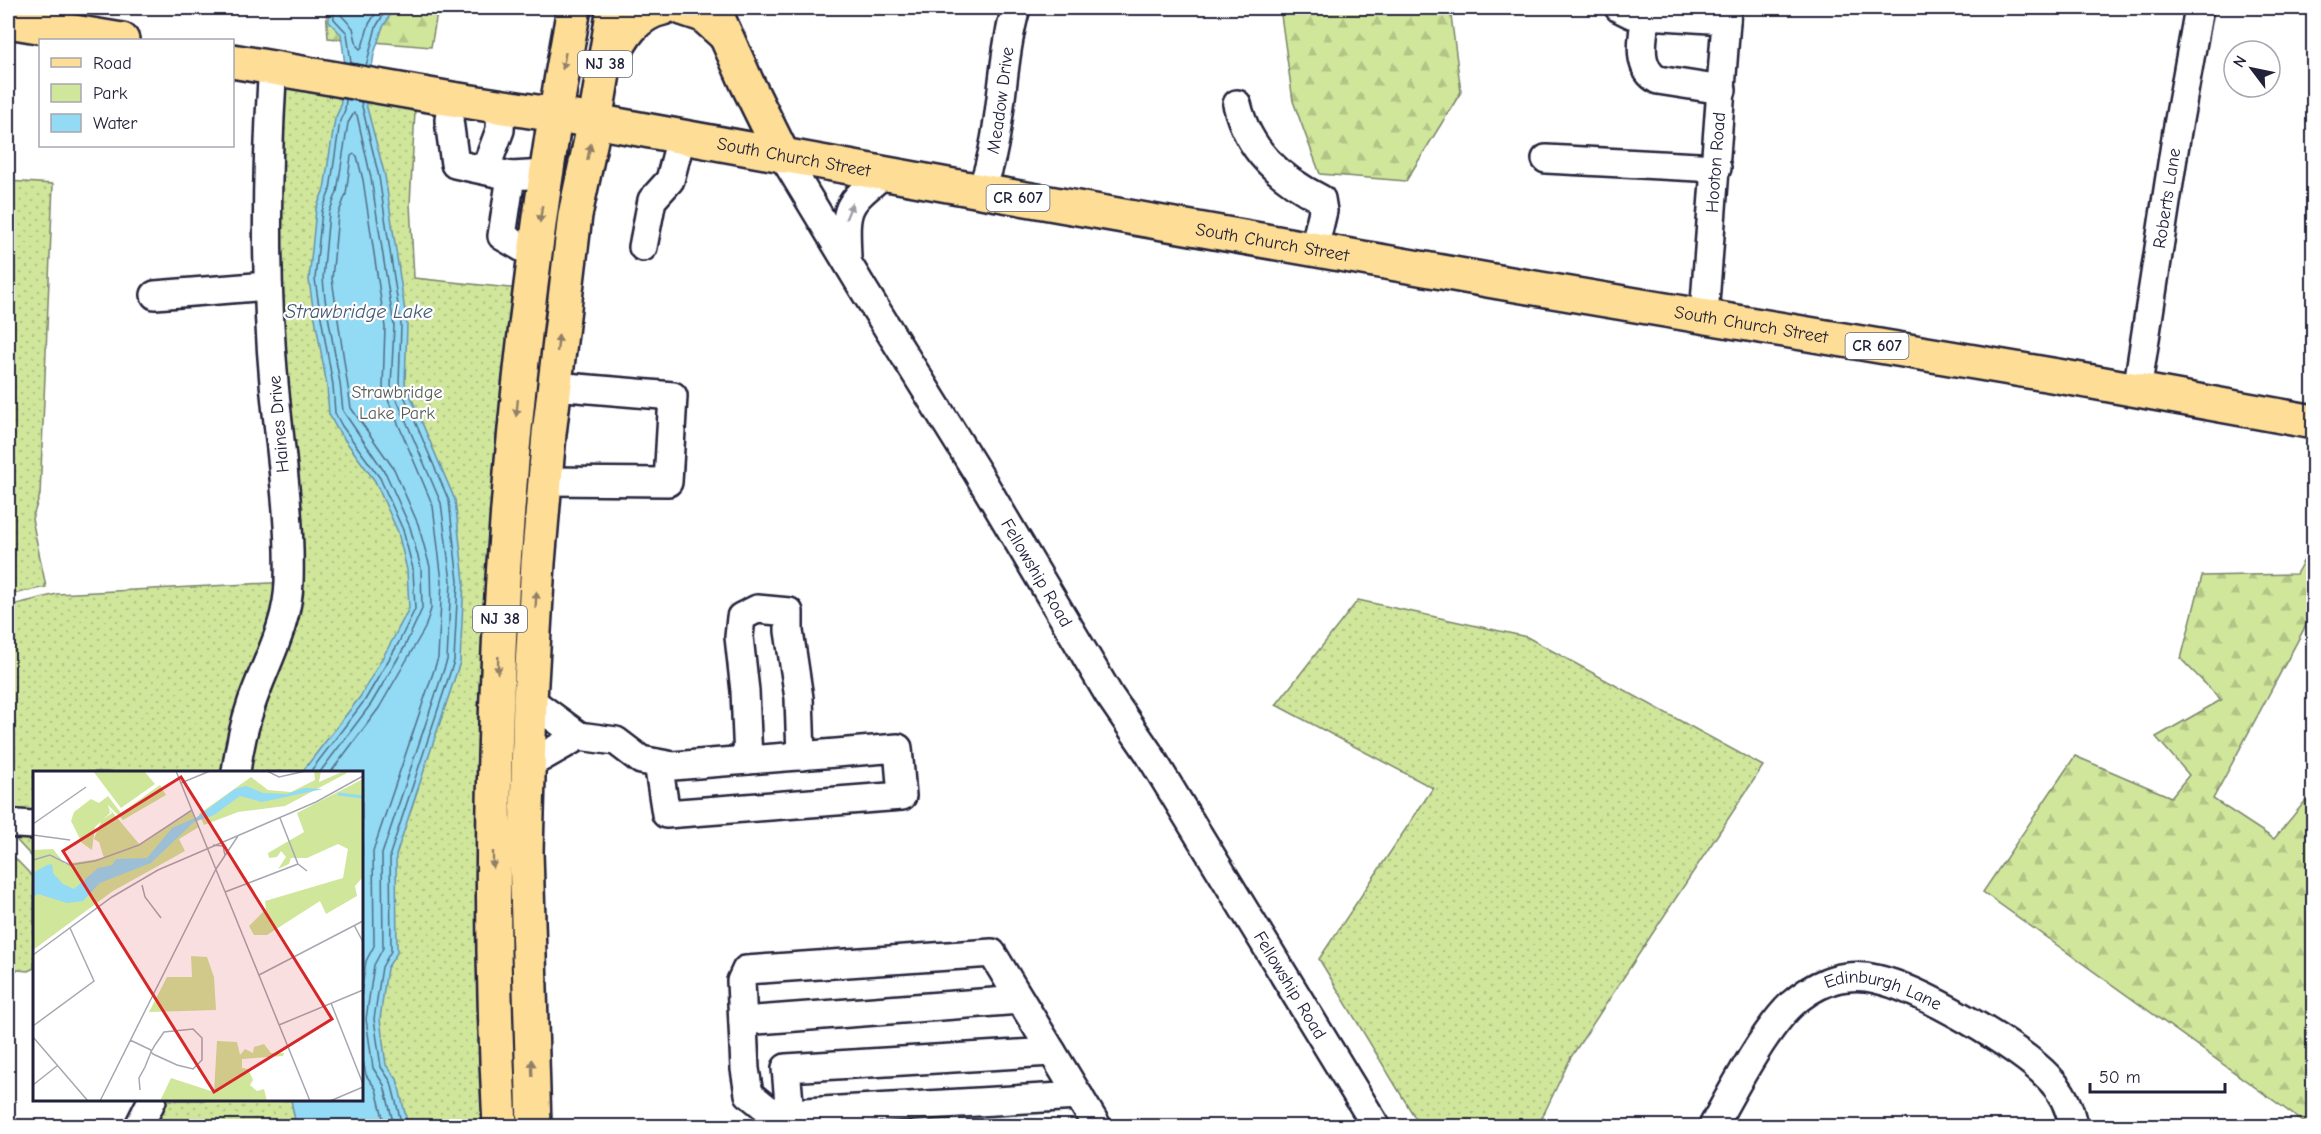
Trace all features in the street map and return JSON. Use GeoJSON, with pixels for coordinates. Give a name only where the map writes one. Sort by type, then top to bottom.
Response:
{"type":"FeatureCollection","features":[{"type":"Feature","properties":{"kind":"main road","name":"NJ 38"},"geometry":{"type":"LineString","coordinates":[[500,1126],[493,877],[498,638],[513,444],[535,255],[555,115],[574,8]]}},
{"type":"Feature","properties":{"kind":"main road","name":"NJ 38"},"geometry":{"type":"LineString","coordinates":[[534,1126],[526,922],[526,852],[530,700],[544,481],[575,215],[596,121],[614,8]]}},
{"type":"Feature","properties":{"kind":"main road"},"geometry":{"type":"LineString","coordinates":[[603,76],[620,40],[635,22],[644,15],[663,8]]}},
{"type":"Feature","properties":{"kind":"main road"},"geometry":{"type":"LineString","coordinates":[[682,8],[719,21]]}},
{"type":"Feature","properties":{"kind":"main road"},"geometry":{"type":"LineString","coordinates":[[29,18],[118,39]]}},
{"type":"Feature","properties":{"kind":"main road","name":"Fellowship Road"},"geometry":{"type":"LineString","coordinates":[[719,21],[783,156]]}},
{"type":"Feature","properties":{"kind":"main road","name":"South Church Street"},"geometry":{"type":"LineString","coordinates":[[234,61],[596,121],[884,174],[2313,422]]}},
{"type":"Feature","properties":{"kind":"main road"},"geometry":{"type":"LineString","coordinates":[[696,139],[734,126],[746,108],[747,83]]}},
{"type":"Feature","properties":{"kind":"street","name":"Meadow Drive"},"geometry":{"type":"LineString","coordinates":[[981,191],[989,170],[1008,44],[1016,8]]}},
{"type":"Feature","properties":{"kind":"street"},"geometry":{"type":"LineString","coordinates":[[1619,8],[1631,14],[1646,15],[1727,14]]}},
{"type":"Feature","properties":{"kind":"street","name":"Roberts Lane"},"geometry":{"type":"LineString","coordinates":[[2137,391],[2177,131],[2199,8]]}},
{"type":"Feature","properties":{"kind":"street","name":"Hooton Road"},"geometry":{"type":"LineString","coordinates":[[1704,316],[1727,14]]}},
{"type":"Feature","properties":{"kind":"street"},"geometry":{"type":"LineString","coordinates":[[1646,15],[1642,40],[1643,63],[1650,76],[1658,80],[1722,90]]}},
{"type":"Feature","properties":{"kind":"street","name":"Haines Drive"},"geometry":{"type":"LineString","coordinates":[[236,771],[242,734],[279,634],[289,583],[289,527],[274,383],[268,286],[266,180],[272,79],[269,68]]}},
{"type":"Feature","properties":{"kind":"street"},"geometry":{"type":"LineString","coordinates":[[452,99],[449,120],[455,164],[511,176],[546,174]]}},
{"type":"Feature","properties":{"kind":"street"},"geometry":{"type":"LineString","coordinates":[[1237,104],[1242,125],[1256,149],[1274,168],[1300,188],[1321,199],[1323,211],[1314,249]]}},
{"type":"Feature","properties":{"kind":"street"},"geometry":{"type":"LineString","coordinates":[[485,170],[500,130],[501,107]]}},
{"type":"Feature","properties":{"kind":"street"},"geometry":{"type":"LineString","coordinates":[[643,247],[652,200],[670,180],[696,139]]}},
{"type":"Feature","properties":{"kind":"street","name":"Fellowship Road"},"geometry":{"type":"LineString","coordinates":[[783,156],[977,472],[1109,695],[1148,752],[1376,1126]]}},
{"type":"Feature","properties":{"kind":"street"},"geometry":{"type":"LineString","coordinates":[[1546,159],[1717,168]]}},
{"type":"Feature","properties":{"kind":"street"},"geometry":{"type":"LineString","coordinates":[[847,262],[845,220],[850,205],[859,194],[884,174]]}},
{"type":"Feature","properties":{"kind":"street"},"geometry":{"type":"LineString","coordinates":[[511,176],[502,236],[535,255]]}},
{"type":"Feature","properties":{"kind":"street"},"geometry":{"type":"LineString","coordinates":[[155,295],[268,286]]}},
{"type":"Feature","properties":{"kind":"street"},"geometry":{"type":"LineString","coordinates":[[544,481],[668,482],[673,396],[554,386]]}},
{"type":"Feature","properties":{"kind":"street"},"geometry":{"type":"LineString","coordinates":[[748,760],[745,691],[738,637],[741,617],[757,609],[789,612],[789,631],[799,698],[801,756]]}},
{"type":"Feature","properties":{"kind":"street"},"geometry":{"type":"LineString","coordinates":[[530,700],[579,736],[616,741],[641,760],[658,763],[673,766],[898,748],[902,796],[666,814],[658,763]]}},
{"type":"Feature","properties":{"kind":"street"},"geometry":{"type":"LineString","coordinates":[[528,765],[579,736]]}},
{"type":"Feature","properties":{"kind":"street"},"geometry":{"type":"LineString","coordinates":[[1079,1096],[789,1122],[749,1094],[745,1069],[741,981],[746,970],[992,953],[1020,1000],[1079,1096],[1097,1126]]}},
{"type":"Feature","properties":{"kind":"street","name":"Edinburgh Lane"},"geometry":{"type":"LineString","coordinates":[[1713,1126],[1762,1043],[1791,1005],[1809,991],[1828,982],[1852,976],[1875,978],[1912,991],[2013,1049],[2050,1078],[2063,1096],[2073,1126]]}},
{"type":"Feature","properties":{"kind":"street"},"geometry":{"type":"LineString","coordinates":[[743,1021],[1020,1000]]}},
{"type":"Feature","properties":{"kind":"street"},"geometry":{"type":"LineString","coordinates":[[745,1069],[1052,1052]]}},
{"type":"Feature","properties":{"kind":"street"},"geometry":{"type":"LineString","coordinates":[[786,1068],[789,1122]]}},
{"type":"Feature","properties":{"kind":"street"},"geometry":{"type":"LineString","coordinates":[[139,1126],[152,1101]]}},
{"type":"Feature","properties":{"kind":"green space"},"geometry":{"type":"Polygon","coordinates":[[[326,8],[438,8],[431,47],[328,38],[326,8]]]}},
{"type":"Feature","properties":{"kind":"green space"},"geometry":{"type":"Polygon","coordinates":[[[1280,8],[1450,8],[1461,92],[1406,181],[1320,174],[1293,101],[1280,8]]]}},
{"type":"Feature","properties":{"kind":"green space","name":"Strawbridge Lake Park"},"geometry":{"type":"Polygon","coordinates":[[[269,68],[416,93],[410,204],[414,278],[530,290],[525,331],[500,1126],[139,1126],[152,1101],[363,1101],[363,771],[33,771],[33,858],[8,831],[8,606],[57,594],[289,582],[269,68]]]}},
{"type":"Feature","properties":{"kind":"green space"},"geometry":{"type":"Polygon","coordinates":[[[8,181],[53,184],[40,495],[32,519],[46,587],[8,595],[8,181]]]}},
{"type":"Feature","properties":{"kind":"green space"},"geometry":{"type":"Polygon","coordinates":[[[2313,544],[2313,612],[2213,799],[2274,839],[2307,799],[2313,800],[2314,1126],[2309,1126],[1983,892],[2075,756],[2171,797],[2189,775],[2156,737],[2221,700],[2181,659],[2202,576],[2296,574],[2313,544]]]}},
{"type":"Feature","properties":{"kind":"green space"},"geometry":{"type":"Polygon","coordinates":[[[1358,600],[1527,637],[1763,766],[1571,1057],[1538,1126],[1420,1126],[1319,959],[1433,788],[1276,705],[1358,600]]]}},
{"type":"Feature","properties":{"kind":"green space"},"geometry":{"type":"Polygon","coordinates":[[[8,851],[33,877],[33,968],[28,971],[8,969],[8,851]]]}},
{"type":"Feature","properties":{"kind":"water","name":"Strawbridge Lake"},"geometry":{"type":"Polygon","coordinates":[[[328,8],[394,8],[382,29],[374,54],[366,104],[385,176],[407,325],[405,383],[455,500],[464,581],[460,662],[396,855],[397,953],[387,968],[380,1019],[386,1065],[397,1079],[408,1126],[296,1126],[291,1101],[363,1101],[363,771],[303,771],[360,697],[409,608],[407,570],[398,532],[375,481],[337,429],[329,414],[327,386],[309,280],[316,209],[324,189],[335,119],[340,108],[345,65],[341,34],[329,22],[328,8]]]}}]}
